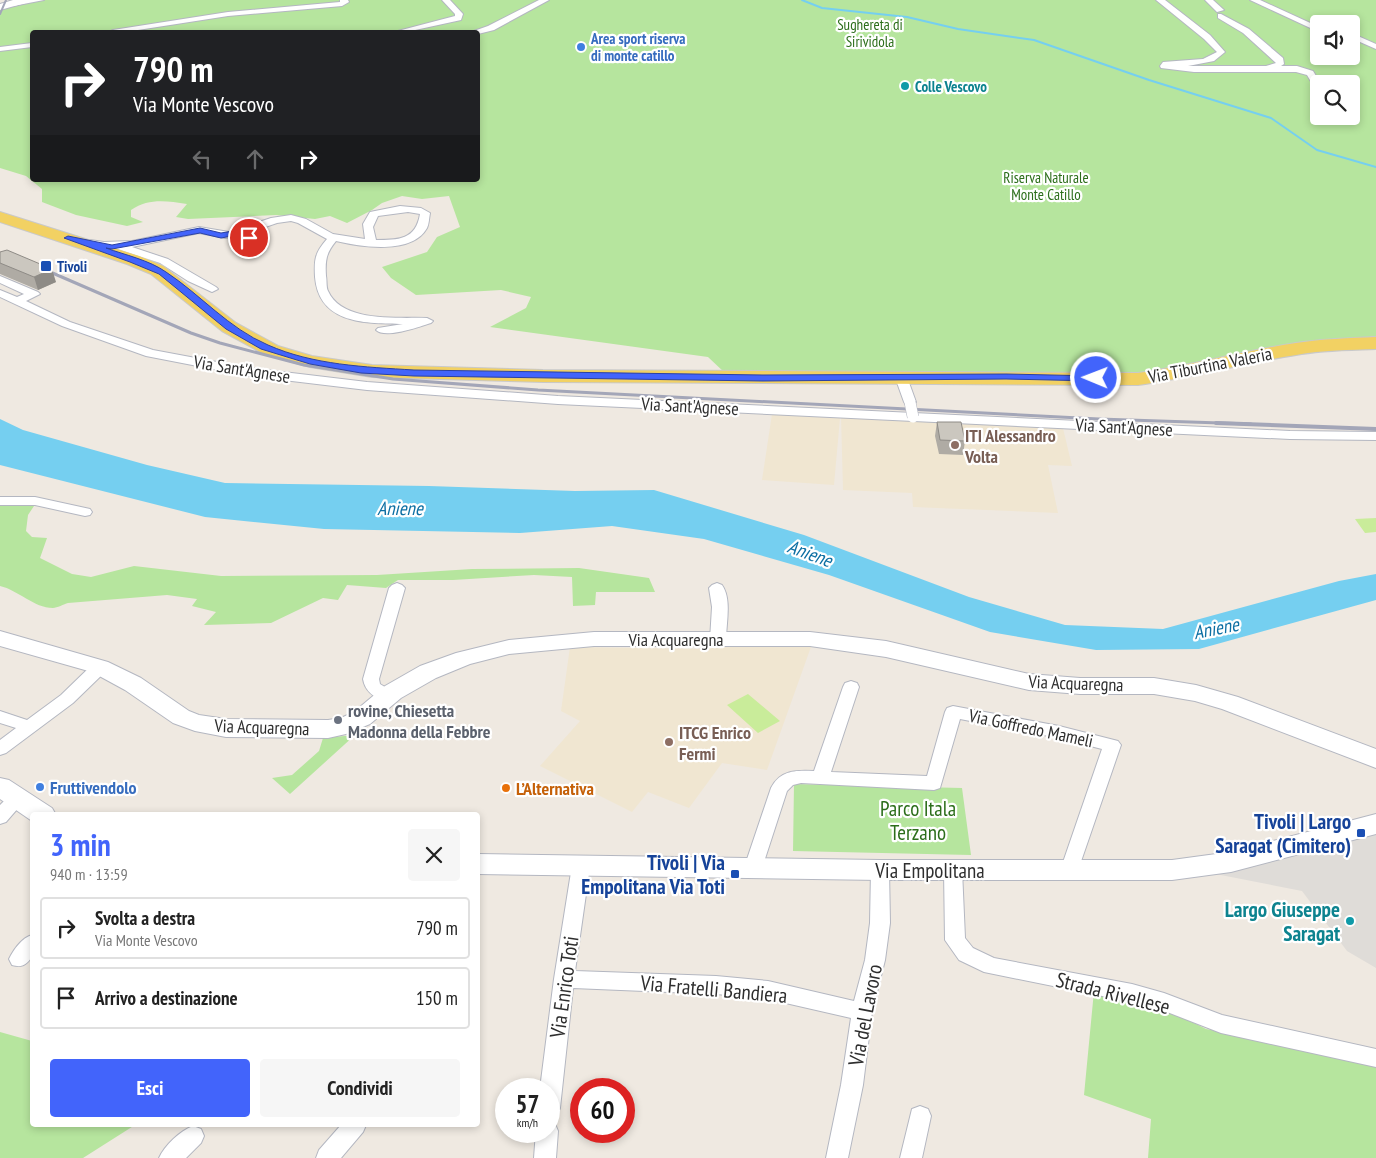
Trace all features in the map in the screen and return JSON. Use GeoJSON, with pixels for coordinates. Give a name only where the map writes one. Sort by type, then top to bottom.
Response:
{"type":"FeatureCollection","features":[{"type":"Feature","properties":{"kind":"main road"},"geometry":{"type":"LineString","coordinates":[[0,6],[25,0]]}},
{"type":"Feature","properties":{"kind":"main road","name":"Via Tiburtina Valeria"},"geometry":{"type":"LineString","coordinates":[[0,217],[133,260],[162,273],[229,327],[264,347],[294,358],[340,367],[382,372],[744,378],[1148,378],[1291,350],[1328,345],[1376,343]]}},
{"type":"Feature","properties":{"kind":"main road","name":"Via Acquaregna"},"geometry":{"type":"LineString","coordinates":[[0,638],[100,667],[133,684],[186,720],[226,728],[328,729],[346,726],[362,718],[387,696],[420,676],[450,663],[509,647],[594,639],[718,640],[783,638],[818,640],[886,649],[1029,682],[1071,685],[1146,686],[1178,690],[1230,703],[1376,759]]}},
{"type":"Feature","properties":{"kind":"main road"},"geometry":{"type":"LineString","coordinates":[[8,793],[38,812]]}},
{"type":"Feature","properties":{"kind":"main road","name":"Via Empolitana"},"geometry":{"type":"LineString","coordinates":[[480,864],[880,870],[1163,871],[1208,866],[1376,824]]}},
{"type":"Feature","properties":{"kind":"street"},"geometry":{"type":"LineString","coordinates":[[13,4],[40,0]]}},
{"type":"Feature","properties":{"kind":"street"},"geometry":{"type":"LineString","coordinates":[[126,30],[238,13],[342,4],[345,2],[344,0]]}},
{"type":"Feature","properties":{"kind":"street"},"geometry":{"type":"LineString","coordinates":[[407,30],[458,18],[459,14],[446,0]]}},
{"type":"Feature","properties":{"kind":"street"},"geometry":{"type":"LineString","coordinates":[[480,31],[491,28],[545,0]]}},
{"type":"Feature","properties":{"kind":"street"},"geometry":{"type":"LineString","coordinates":[[1160,0],[1207,36],[1221,52],[1218,57],[1209,61],[1166,64],[1164,66],[1194,69],[1266,68],[1304,70],[1311,75]]}},
{"type":"Feature","properties":{"kind":"street"},"geometry":{"type":"LineString","coordinates":[[1209,0],[1220,13],[1246,31],[1281,62],[1278,65],[1266,68]]}},
{"type":"Feature","properties":{"kind":"street"},"geometry":{"type":"LineString","coordinates":[[1254,0],[1310,26]]}},
{"type":"Feature","properties":{"kind":"street"},"geometry":{"type":"LineString","coordinates":[[1264,0],[1310,17]]}},
{"type":"Feature","properties":{"kind":"street"},"geometry":{"type":"LineString","coordinates":[[1226,30],[1246,31]]}},
{"type":"Feature","properties":{"kind":"street"},"geometry":{"type":"LineString","coordinates":[[1360,41],[1375,52]]}},
{"type":"Feature","properties":{"kind":"street"},"geometry":{"type":"LineString","coordinates":[[0,49],[30,45]]}},
{"type":"Feature","properties":{"kind":"street"},"geometry":{"type":"LineString","coordinates":[[1246,45],[1264,46]]}},
{"type":"Feature","properties":{"kind":"street"},"geometry":{"type":"LineString","coordinates":[[1360,48],[1375,52]]}},
{"type":"Feature","properties":{"kind":"street"},"geometry":{"type":"LineString","coordinates":[[68,238],[105,246],[120,246],[200,230],[221,236],[274,220],[292,218],[301,220],[334,237],[371,242],[392,244],[412,238],[421,231],[425,214],[419,210],[385,211],[374,214],[368,228],[371,242]]}},
{"type":"Feature","properties":{"kind":"street"},"geometry":{"type":"LineString","coordinates":[[239,232],[258,244]]}},
{"type":"Feature","properties":{"kind":"street"},"geometry":{"type":"LineString","coordinates":[[334,237],[322,251],[320,264],[322,291],[333,306],[348,315],[364,319],[427,321],[382,330]]}},
{"type":"Feature","properties":{"kind":"street"},"geometry":{"type":"LineString","coordinates":[[120,246],[164,260],[212,290]]}},
{"type":"Feature","properties":{"kind":"street"},"geometry":{"type":"LineString","coordinates":[[0,279],[34,294],[16,301]]}},
{"type":"Feature","properties":{"kind":"street","name":"Via Sant'Agnese"},"geometry":{"type":"LineString","coordinates":[[0,292],[66,324],[130,348],[176,359],[249,372],[429,391],[558,400],[1290,435],[1376,436]]}},
{"type":"Feature","properties":{"kind":"street"},"geometry":{"type":"LineString","coordinates":[[902,377],[913,417]]}},
{"type":"Feature","properties":{"kind":"street"},"geometry":{"type":"LineString","coordinates":[[0,501],[35,501],[85,512]]}},
{"type":"Feature","properties":{"kind":"street"},"geometry":{"type":"LineString","coordinates":[[387,696],[375,690],[371,685],[370,679],[397,588]]}},
{"type":"Feature","properties":{"kind":"street"},"geometry":{"type":"LineString","coordinates":[[717,588],[720,599],[718,640]]}},
{"type":"Feature","properties":{"kind":"street"},"geometry":{"type":"LineString","coordinates":[[0,749],[70,695],[100,667]]}},
{"type":"Feature","properties":{"kind":"street"},"geometry":{"type":"LineString","coordinates":[[820,777],[851,687]]}},
{"type":"Feature","properties":{"kind":"street","name":"Via Goffredo Mameli"},"geometry":{"type":"LineString","coordinates":[[753,868],[779,787],[785,781],[796,777],[820,777],[934,782],[953,712],[1059,732],[1112,745],[1069,870]]}},
{"type":"Feature","properties":{"kind":"street"},"geometry":{"type":"LineString","coordinates":[[0,718],[30,727]]}},
{"type":"Feature","properties":{"kind":"street"},"geometry":{"type":"LineString","coordinates":[[0,817],[8,793]]}},
{"type":"Feature","properties":{"kind":"street","name":"Via Enrico Toti"},"geometry":{"type":"LineString","coordinates":[[552,1078],[564,979],[581,866]]}},
{"type":"Feature","properties":{"kind":"street","name":"Via del Lavoro"},"geometry":{"type":"LineString","coordinates":[[837,1158],[852,1085],[862,1012],[875,960],[880,923],[880,870]]}},
{"type":"Feature","properties":{"kind":"street","name":"Strada Rivellese"},"geometry":{"type":"LineString","coordinates":[[953,870],[955,940],[966,954],[984,963],[1144,996],[1221,1024],[1376,1058]]}},
{"type":"Feature","properties":{"kind":"street"},"geometry":{"type":"LineString","coordinates":[[20,959],[30,946]]}},
{"type":"Feature","properties":{"kind":"street","name":"Via Fratelli Bandiera"},"geometry":{"type":"LineString","coordinates":[[564,979],[716,985],[768,990],[862,1012]]}},
{"type":"Feature","properties":{"kind":"street"},"geometry":{"type":"LineString","coordinates":[[911,1158],[920,1116]]}},
{"type":"Feature","properties":{"kind":"street"},"geometry":{"type":"LineString","coordinates":[[327,1158],[354,1127]]}},
{"type":"Feature","properties":{"kind":"street"},"geometry":{"type":"LineString","coordinates":[[170,1158],[193,1136]]}},
{"type":"Feature","properties":{"kind":"street"},"geometry":{"type":"LineString","coordinates":[[545,1158],[546,1143]]}},
{"type":"Feature","properties":{"kind":"shaded area"},"geometry":{"type":"Polygon","coordinates":[[[772,414],[840,418],[834,485],[762,480],[772,414]]]}},
{"type":"Feature","properties":{"kind":"shaded area","name":"ITI Alessandro Volta"},"geometry":{"type":"Polygon","coordinates":[[[841,416],[1062,424],[1072,466],[1048,465],[1058,513],[913,507],[912,493],[843,490],[841,416]]]}},
{"type":"Feature","properties":{"kind":"shaded area","name":"ITCG Enrico Fermi"},"geometry":{"type":"Polygon","coordinates":[[[744,642],[812,644],[767,770],[722,763],[689,808],[648,792],[632,812],[540,766],[580,721],[561,711],[570,647],[701,649],[744,642]]]}},
{"type":"Feature","properties":{"kind":"shaded area","name":"Largo Giuseppe Saragat"},"geometry":{"type":"Polygon","coordinates":[[[1376,824],[1376,968],[1347,951],[1302,891],[1190,869],[1376,824]]]}},
{"type":"Feature","properties":{"kind":"green space","name":"Riserva Naturale Monte Catillo"},"geometry":{"type":"Polygon","coordinates":[[[28,0],[1376,0],[1376,336],[1152,372],[725,373],[708,357],[490,327],[526,308],[531,297],[501,290],[416,295],[391,278],[382,267],[427,252],[437,237],[460,227],[449,196],[422,199],[402,196],[382,203],[347,223],[330,216],[315,219],[276,215],[188,219],[176,217],[187,204],[158,201],[138,206],[131,210],[131,217],[143,222],[127,226],[76,215],[42,202],[42,189],[33,182],[480,182],[480,30],[30,30],[30,179],[26,176],[0,168],[0,9],[28,0]]]}},
{"type":"Feature","properties":{"kind":"green space"},"geometry":{"type":"Polygon","coordinates":[[[0,506],[34,506],[28,515],[26,531],[32,537],[47,538],[40,558],[72,574],[91,577],[134,566],[221,576],[377,575],[472,569],[579,568],[649,578],[655,592],[596,592],[595,605],[573,606],[572,577],[534,575],[453,580],[398,580],[386,588],[347,585],[338,600],[323,598],[271,623],[204,625],[216,612],[192,606],[197,599],[167,595],[68,603],[55,608],[46,607],[0,586],[0,506]]]}},
{"type":"Feature","properties":{"kind":"green space"},"geometry":{"type":"Polygon","coordinates":[[[1376,518],[1376,532],[1365,533],[1355,519],[1376,518]]]}},
{"type":"Feature","properties":{"kind":"green space"},"geometry":{"type":"Polygon","coordinates":[[[748,694],[780,721],[758,733],[727,705],[748,694]]]}},
{"type":"Feature","properties":{"kind":"green space"},"geometry":{"type":"Polygon","coordinates":[[[355,735],[290,794],[272,778],[292,775],[319,751],[323,738],[355,735]]]}},
{"type":"Feature","properties":{"kind":"green space","name":"Parco Itala Terzano"},"geometry":{"type":"Polygon","coordinates":[[[794,784],[962,788],[971,855],[793,851],[794,784]]]}},
{"type":"Feature","properties":{"kind":"green space"},"geometry":{"type":"Polygon","coordinates":[[[1094,991],[1151,1001],[1206,1029],[1302,1046],[1376,1066],[1376,1158],[1148,1158],[1151,1119],[1084,1095],[1094,991]]]}},
{"type":"Feature","properties":{"kind":"green space"},"geometry":{"type":"Polygon","coordinates":[[[0,1032],[30,1040],[30,1127],[132,1127],[83,1158],[0,1158],[0,1032]]]}},
{"type":"Feature","properties":{"kind":"water","name":"Aniene"},"geometry":{"type":"Polygon","coordinates":[[[0,419],[23,430],[147,465],[225,483],[429,486],[575,491],[654,490],[804,535],[969,597],[1065,625],[1163,629],[1339,581],[1376,574],[1376,600],[1199,649],[1096,650],[990,632],[829,575],[704,539],[612,526],[520,533],[324,529],[205,517],[0,465],[0,419]]]}},
{"type":"Feature","properties":{"kind":"building"},"geometry":{"type":"Polygon","coordinates":[[[7,250],[52,269],[34,277],[0,263],[0,252],[7,250]]]}},
{"type":"Feature","properties":{"kind":"building"},"geometry":{"type":"Polygon","coordinates":[[[937,422],[961,422],[965,441],[940,440],[937,422]]]}},
{"type":"Feature","properties":{"kind":"waterway"},"geometry":{"type":"LineString","coordinates":[[802,0],[822,8],[907,17],[958,29],[1034,40],[1149,80],[1271,118],[1317,150],[1376,167]]}},
{"type":"Feature","properties":{"kind":"railway"},"geometry":{"type":"LineString","coordinates":[[0,14],[6,0]]}},
{"type":"Feature","properties":{"kind":"railway"},"geometry":{"type":"LineString","coordinates":[[41,268],[191,333],[220,343],[304,365],[393,379],[538,390],[1099,419],[1251,424]]}},
{"type":"Feature","properties":{"kind":"railway"},"geometry":{"type":"LineString","coordinates":[[1216,423],[1376,429]]}},
{"type":"Feature","properties":{"kind":"place","name":"Area sport riserva di monte catillo"},"geometry":{"type":"Point","coordinates":[581,47]}},
{"type":"Feature","properties":{"kind":"place","name":"Colle Vescovo"},"geometry":{"type":"Point","coordinates":[905,86]}},
{"type":"Feature","properties":{"kind":"place","name":"Tivoli"},"geometry":{"type":"Point","coordinates":[46,266]}},
{"type":"Feature","properties":{"kind":"place","name":"ITI Alessandro Volta"},"geometry":{"type":"Point","coordinates":[955,445]}},
{"type":"Feature","properties":{"kind":"place","name":"rovine, Chiesetta Madonna della Febbre"},"geometry":{"type":"Point","coordinates":[338,720]}},
{"type":"Feature","properties":{"kind":"place","name":"ITCG Enrico Fermi"},"geometry":{"type":"Point","coordinates":[669,742]}},
{"type":"Feature","properties":{"kind":"place","name":"Fruttivendolo"},"geometry":{"type":"Point","coordinates":[40,787]}},
{"type":"Feature","properties":{"kind":"place","name":"L’Alternativa"},"geometry":{"type":"Point","coordinates":[506,788]}},
{"type":"Feature","properties":{"kind":"place","name":"Tivoli | Largo Saragat (Cimitero)"},"geometry":{"type":"Point","coordinates":[1361,833]}},
{"type":"Feature","properties":{"kind":"place","name":"Tivoli | Via Empolitana Via Toti"},"geometry":{"type":"Point","coordinates":[735,874]}},
{"type":"Feature","properties":{"kind":"place","name":"Largo Giuseppe Saragat"},"geometry":{"type":"Point","coordinates":[1350,921]}},
{"type":"Feature","properties":{"kind":"route"},"geometry":{"type":"LineString","coordinates":[[249,238],[239,232],[221,236],[206,230],[200,230],[112,247],[68,238],[152,267],[166,275],[229,327],[264,347],[285,355],[310,361],[361,370],[543,376],[763,378],[1006,376],[1096,378]]}},
{"type":"Feature","properties":{"kind":"park label","name":"Sughereta di Sirividola"},"geometry":{"type":"Point","coordinates":[870,32]}}]}
